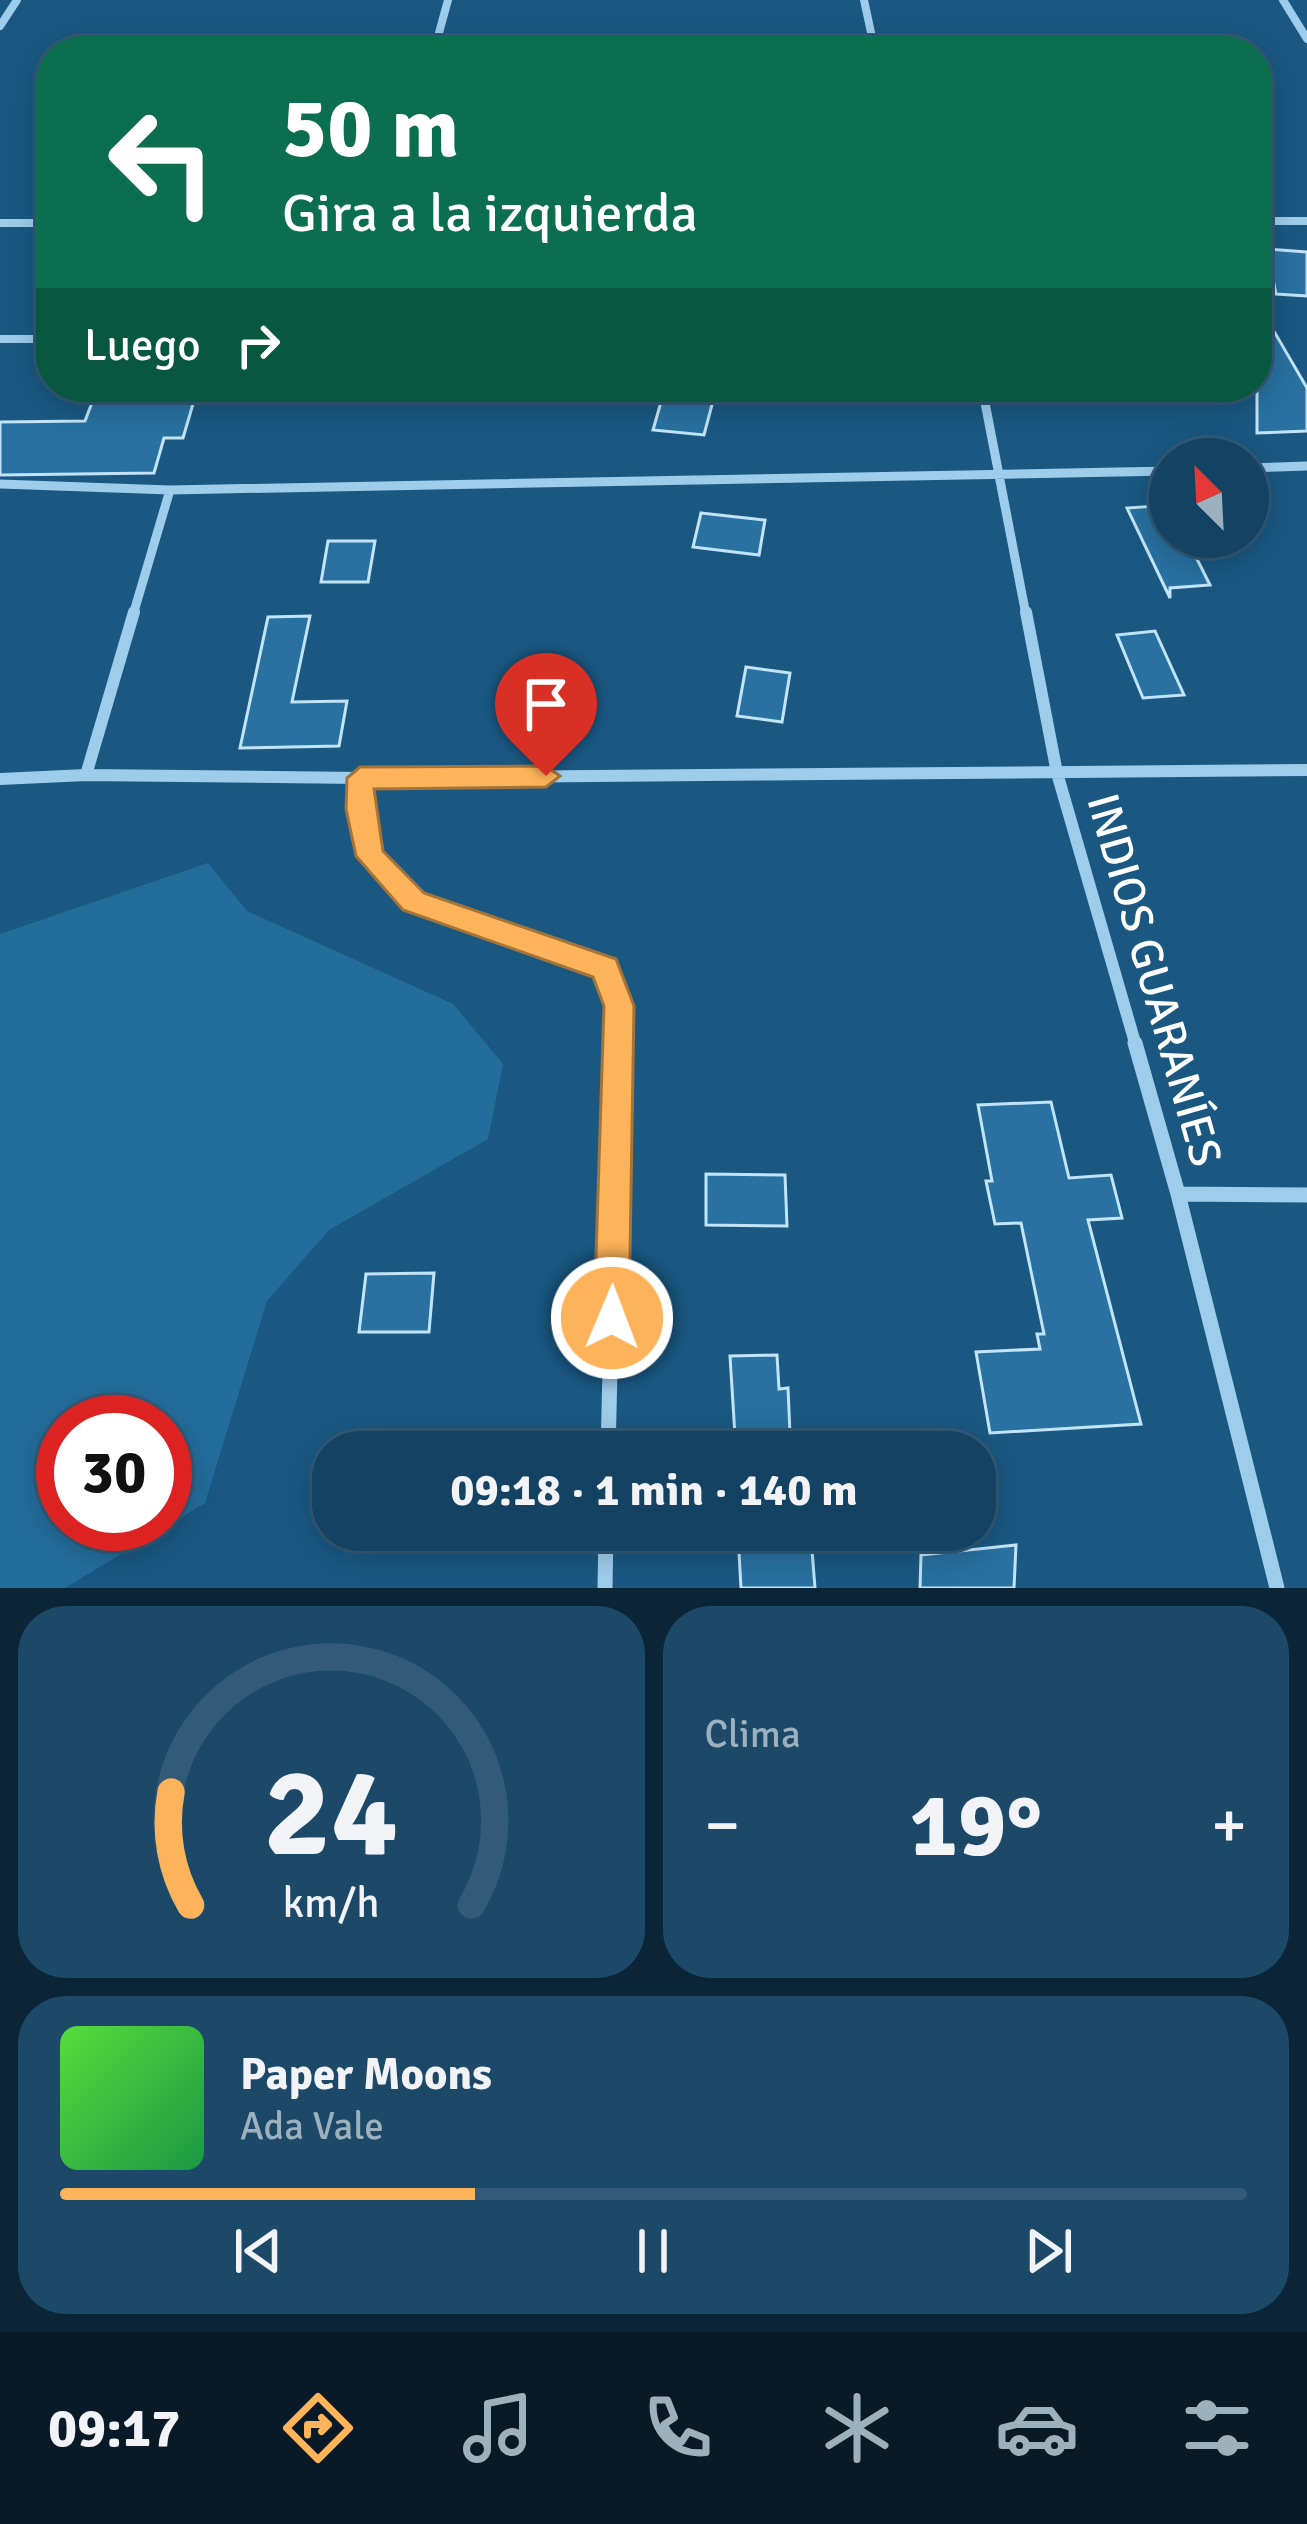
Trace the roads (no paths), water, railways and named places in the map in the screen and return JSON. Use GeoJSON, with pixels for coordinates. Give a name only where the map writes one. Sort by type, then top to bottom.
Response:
{"type":"FeatureCollection","features":[{"type":"Feature","properties":{"kind":"street"},"geometry":{"type":"LineString","coordinates":[[0,26],[17,0]]}},
{"type":"Feature","properties":{"kind":"street"},"geometry":{"type":"LineString","coordinates":[[438,36],[448,0]]}},
{"type":"Feature","properties":{"kind":"street"},"geometry":{"type":"LineString","coordinates":[[864,0],[872,36]]}},
{"type":"Feature","properties":{"kind":"street"},"geometry":{"type":"LineString","coordinates":[[1283,0],[1307,39]]}},
{"type":"Feature","properties":{"kind":"street"},"geometry":{"type":"LineString","coordinates":[[1272,221],[1307,221]]}},
{"type":"Feature","properties":{"kind":"street"},"geometry":{"type":"LineString","coordinates":[[0,223],[36,223]]}},
{"type":"Feature","properties":{"kind":"street","name":"INDIOS GUARANÍES"},"geometry":{"type":"LineString","coordinates":[[985,402],[1058,773],[1178,1194],[1277,1588]]}},
{"type":"Feature","properties":{"kind":"street"},"geometry":{"type":"LineString","coordinates":[[1269,467],[1307,466]]}},
{"type":"Feature","properties":{"kind":"street"},"geometry":{"type":"LineString","coordinates":[[0,484],[170,490],[1149,472]]}},
{"type":"Feature","properties":{"kind":"street"},"geometry":{"type":"LineString","coordinates":[[86,775],[170,490]]}},
{"type":"Feature","properties":{"kind":"street"},"geometry":{"type":"LineString","coordinates":[[0,779],[1307,770]]}},
{"type":"Feature","properties":{"kind":"street"},"geometry":{"type":"LineString","coordinates":[[360,778],[360,809],[370,856],[414,902],[605,968],[619,1006],[609,1431]]}},
{"type":"Feature","properties":{"kind":"street"},"geometry":{"type":"LineString","coordinates":[[1178,1194],[1307,1195]]}},
{"type":"Feature","properties":{"kind":"street"},"geometry":{"type":"LineString","coordinates":[[605,1588],[606,1551]]}},
{"type":"Feature","properties":{"kind":"lane"},"geometry":{"type":"LineString","coordinates":[[0,338],[36,338]]}}]}
